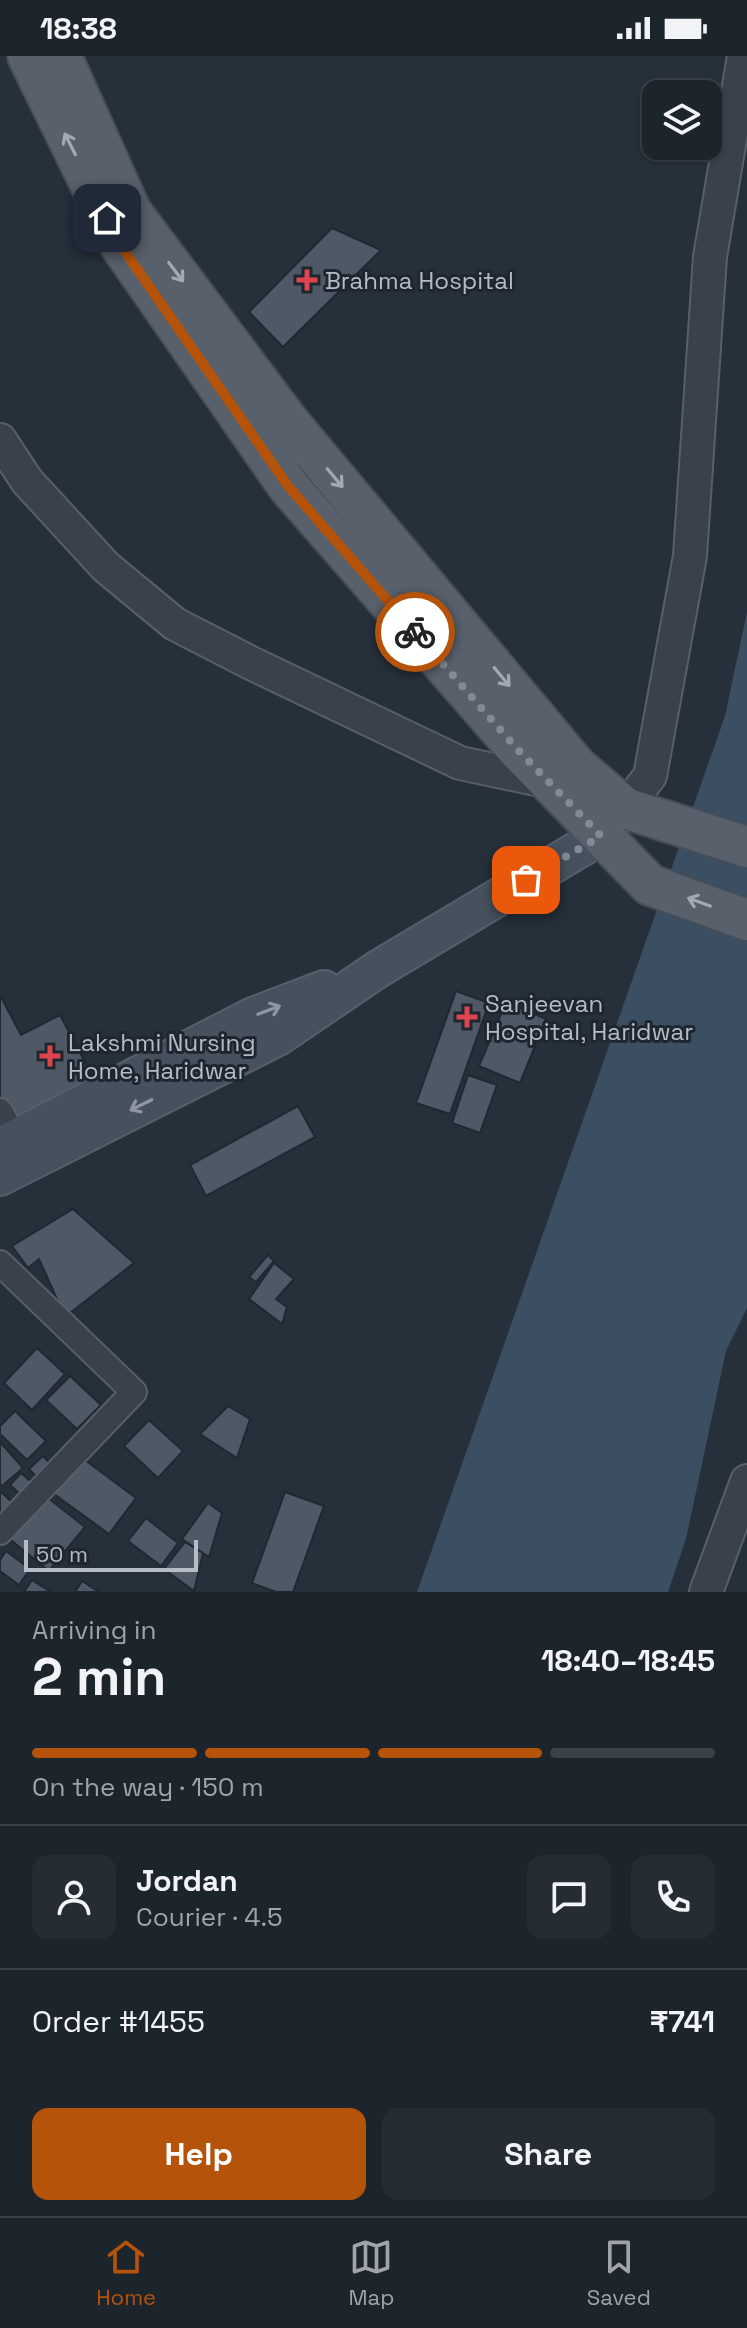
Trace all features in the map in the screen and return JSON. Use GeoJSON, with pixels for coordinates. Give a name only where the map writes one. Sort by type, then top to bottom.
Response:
{"type":"FeatureCollection","features":[{"type":"Feature","properties":{"kind":"main road"},"geometry":{"type":"LineString","coordinates":[[28,56],[121,246],[288,486],[519,751],[550,782],[613,822]]}},
{"type":"Feature","properties":{"kind":"main road"},"geometry":{"type":"LineString","coordinates":[[61,56],[131,212],[278,408],[577,767],[650,885],[747,920]]}},
{"type":"Feature","properties":{"kind":"main road"},"geometry":{"type":"LineString","coordinates":[[8,1147],[278,1037],[378,969],[613,822],[670,822],[747,847]]}},
{"type":"Feature","properties":{"kind":"street"},"geometry":{"type":"LineString","coordinates":[[613,822],[650,776],[690,556],[710,257],[744,56]]}},
{"type":"Feature","properties":{"kind":"street"},"geometry":{"type":"LineString","coordinates":[[0,440],[27,481],[106,567],[175,624],[460,763],[550,782]]}},
{"type":"Feature","properties":{"kind":"street"},"geometry":{"type":"LineString","coordinates":[[0,1263],[134,1392],[0,1532]]}},
{"type":"Feature","properties":{"kind":"street"},"geometry":{"type":"LineString","coordinates":[[706,1592],[747,1481]]}},
{"type":"Feature","properties":{"kind":"water"},"geometry":{"type":"Polygon","coordinates":[[[747,612],[747,1308],[726,1351],[686,1539],[668,1592],[417,1592],[725,716],[747,612]]]}},
{"type":"Feature","properties":{"kind":"building"},"geometry":{"type":"Polygon","coordinates":[[[332,228],[381,250],[283,347],[249,312],[332,228]]]}},
{"type":"Feature","properties":{"kind":"building"},"geometry":{"type":"Polygon","coordinates":[[[456,991],[489,1003],[450,1114],[416,1103],[456,991]]]}},
{"type":"Feature","properties":{"kind":"building"},"geometry":{"type":"Polygon","coordinates":[[[0,995],[21,1035],[60,1015],[95,1081],[9,1126],[0,1109],[0,995]]]}},
{"type":"Feature","properties":{"kind":"building"},"geometry":{"type":"Polygon","coordinates":[[[506,1002],[546,1019],[520,1083],[479,1066],[506,1002]]]}},
{"type":"Feature","properties":{"kind":"building"},"geometry":{"type":"Polygon","coordinates":[[[468,1075],[497,1085],[480,1133],[452,1123],[468,1075]]]}},
{"type":"Feature","properties":{"kind":"building"},"geometry":{"type":"Polygon","coordinates":[[[298,1106],[315,1137],[206,1196],[190,1165],[298,1106]]]}},
{"type":"Feature","properties":{"kind":"building"},"geometry":{"type":"Polygon","coordinates":[[[73,1209],[134,1263],[65,1317],[39,1259],[28,1268],[12,1246],[73,1209]]]}},
{"type":"Feature","properties":{"kind":"building"},"geometry":{"type":"Polygon","coordinates":[[[268,1255],[274,1261],[256,1282],[249,1277],[268,1255]]]}},
{"type":"Feature","properties":{"kind":"building"},"geometry":{"type":"Polygon","coordinates":[[[274,1263],[294,1279],[276,1299],[287,1307],[282,1324],[249,1299],[274,1263]]]}},
{"type":"Feature","properties":{"kind":"building"},"geometry":{"type":"Polygon","coordinates":[[[37,1348],[65,1374],[32,1410],[4,1383],[37,1348]]]}},
{"type":"Feature","properties":{"kind":"building"},"geometry":{"type":"Polygon","coordinates":[[[70,1376],[101,1405],[77,1429],[46,1400],[70,1376]]]}},
{"type":"Feature","properties":{"kind":"building"},"geometry":{"type":"Polygon","coordinates":[[[228,1406],[250,1419],[237,1458],[200,1434],[228,1406]]]}},
{"type":"Feature","properties":{"kind":"building"},"geometry":{"type":"Polygon","coordinates":[[[15,1411],[46,1441],[27,1460],[0,1434],[0,1426],[15,1411]]]}},
{"type":"Feature","properties":{"kind":"building"},"geometry":{"type":"Polygon","coordinates":[[[149,1420],[183,1451],[158,1478],[124,1446],[149,1420]]]}},
{"type":"Feature","properties":{"kind":"building"},"geometry":{"type":"Polygon","coordinates":[[[0,1442],[23,1468],[2,1486],[0,1484],[0,1442]]]}},
{"type":"Feature","properties":{"kind":"building"},"geometry":{"type":"Polygon","coordinates":[[[43,1456],[55,1469],[41,1482],[29,1469],[43,1456]]]}},
{"type":"Feature","properties":{"kind":"building"},"geometry":{"type":"Polygon","coordinates":[[[81,1457],[136,1498],[109,1534],[54,1494],[81,1457]]]}},
{"type":"Feature","properties":{"kind":"building"},"geometry":{"type":"Polygon","coordinates":[[[21,1473],[35,1485],[23,1497],[10,1485],[21,1473]]]}},
{"type":"Feature","properties":{"kind":"building"},"geometry":{"type":"Polygon","coordinates":[[[0,1491],[16,1506],[0,1523],[0,1491]]]}},
{"type":"Feature","properties":{"kind":"building"},"geometry":{"type":"Polygon","coordinates":[[[285,1492],[324,1506],[293,1592],[276,1592],[252,1583],[285,1492]]]}},
{"type":"Feature","properties":{"kind":"building"},"geometry":{"type":"Polygon","coordinates":[[[43,1494],[85,1527],[49,1571],[7,1537],[43,1494]]]}},
{"type":"Feature","properties":{"kind":"building"},"geometry":{"type":"Polygon","coordinates":[[[208,1503],[222,1513],[209,1557],[182,1539],[208,1503]]]}},
{"type":"Feature","properties":{"kind":"building"},"geometry":{"type":"Polygon","coordinates":[[[146,1518],[178,1543],[161,1566],[128,1541],[146,1518]]]}},
{"type":"Feature","properties":{"kind":"building"},"geometry":{"type":"Polygon","coordinates":[[[185,1542],[203,1553],[194,1591],[164,1569],[185,1542]]]}},
{"type":"Feature","properties":{"kind":"building"},"geometry":{"type":"Polygon","coordinates":[[[6,1551],[30,1569],[19,1585],[0,1571],[0,1560],[6,1551]]]}},
{"type":"Feature","properties":{"kind":"building"},"geometry":{"type":"Polygon","coordinates":[[[32,1580],[51,1592],[24,1592],[32,1580]]]}},
{"type":"Feature","properties":{"kind":"building"},"geometry":{"type":"Polygon","coordinates":[[[82,1581],[99,1592],[75,1592],[82,1581]]]}},
{"type":"Feature","properties":{"kind":"way so far"},"geometry":{"type":"LineString","coordinates":[[415,632],[519,751],[601,836],[526,880]]}},
{"type":"Feature","properties":{"kind":"place","name":"Brahma Hospital"},"geometry":{"type":"Point","coordinates":[307,280]}},
{"type":"Feature","properties":{"kind":"place","name":"Sanjeevan Hospital, Haridwar"},"geometry":{"type":"Point","coordinates":[467,1017]}},
{"type":"Feature","properties":{"kind":"place","name":"Lakshmi Nursing Home, Haridwar"},"geometry":{"type":"Point","coordinates":[50,1056]}},
{"type":"Feature","properties":{"kind":"route"},"geometry":{"type":"LineString","coordinates":[[107,218],[121,246],[288,486],[415,632]]}}]}
